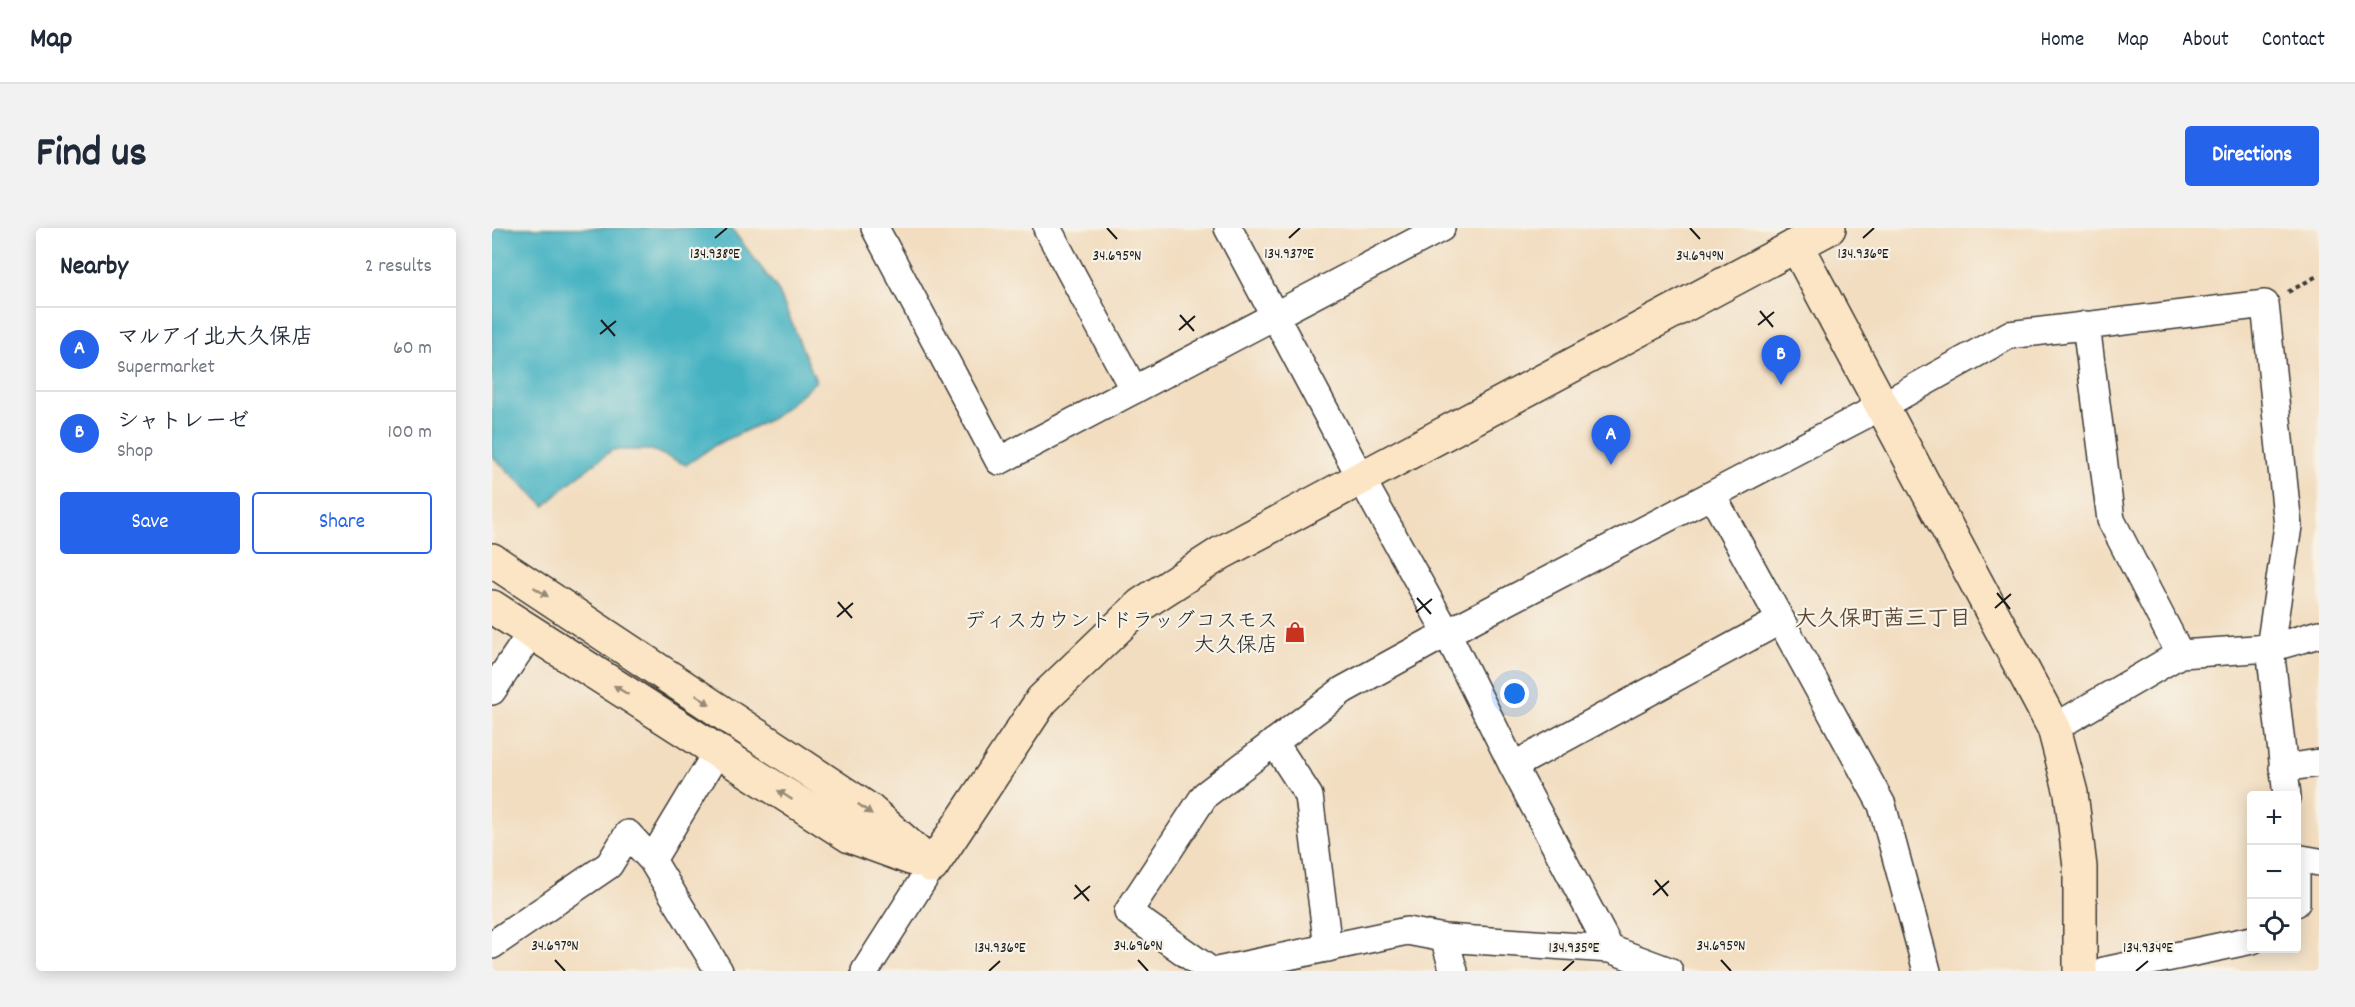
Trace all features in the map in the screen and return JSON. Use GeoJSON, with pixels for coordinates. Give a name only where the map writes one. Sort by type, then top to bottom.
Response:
{"type":"FeatureCollection","features":[{"type":"Feature","properties":{"kind":"street"},"geometry":{"type":"LineString","coordinates":[[875,228],[999,461],[1275,316],[1407,236],[1441,228]]}},
{"type":"Feature","properties":{"kind":"street"},"geometry":{"type":"LineString","coordinates":[[1047,228],[1134,390]]}},
{"type":"Feature","properties":{"kind":"street"},"geometry":{"type":"LineString","coordinates":[[1228,228],[1361,478],[1447,633],[1513,766],[1610,949]]}},
{"type":"Feature","properties":{"kind":"street"},"geometry":{"type":"LineString","coordinates":[[865,971],[1042,700],[1142,604],[1221,553],[1361,478],[1792,237],[1828,228]]}},
{"type":"Feature","properties":{"kind":"street"},"geometry":{"type":"LineString","coordinates":[[1792,237],[2054,728],[2071,793],[2080,867],[2080,971]]}},
{"type":"Feature","properties":{"kind":"street"},"geometry":{"type":"LineString","coordinates":[[1211,971],[1128,912],[1205,795],[1343,690],[1447,633],[1882,406],[2009,335],[2265,304],[2288,526],[2270,648],[2286,791]]}},
{"type":"Feature","properties":{"kind":"street"},"geometry":{"type":"LineString","coordinates":[[2086,326],[2111,520],[2180,654]]}},
{"type":"Feature","properties":{"kind":"street"},"geometry":{"type":"LineString","coordinates":[[1712,495],[1882,805],[1927,971]]}},
{"type":"Feature","properties":{"kind":"street"},"geometry":{"type":"LineString","coordinates":[[492,560],[869,810],[932,866]]}},
{"type":"Feature","properties":{"kind":"street"},"geometry":{"type":"LineString","coordinates":[[492,607],[850,836],[932,866]]}},
{"type":"Feature","properties":{"kind":"street"},"geometry":{"type":"LineString","coordinates":[[1513,766],[1781,620]]}},
{"type":"Feature","properties":{"kind":"street"},"geometry":{"type":"LineString","coordinates":[[492,691],[531,633]]}},
{"type":"Feature","properties":{"kind":"street"},"geometry":{"type":"LineString","coordinates":[[2054,728],[2180,654],[2270,648],[2319,634]]}},
{"type":"Feature","properties":{"kind":"street"},"geometry":{"type":"LineString","coordinates":[[1274,742],[1309,796],[1328,948]]}},
{"type":"Feature","properties":{"kind":"street"},"geometry":{"type":"LineString","coordinates":[[652,860],[717,752]]}},
{"type":"Feature","properties":{"kind":"street"},"geometry":{"type":"LineString","coordinates":[[2283,768],[2319,763]]}},
{"type":"Feature","properties":{"kind":"street"},"geometry":{"type":"LineString","coordinates":[[492,945],[609,865],[628,834],[652,860],[719,971]]}},
{"type":"Feature","properties":{"kind":"street"},"geometry":{"type":"LineString","coordinates":[[2301,859],[2319,862]]}},
{"type":"Feature","properties":{"kind":"street"},"geometry":{"type":"LineString","coordinates":[[1218,971],[1407,931],[1444,938],[1610,949],[1669,971]]}},
{"type":"Feature","properties":{"kind":"street"},"geometry":{"type":"LineString","coordinates":[[1444,938],[1454,971]]}},
{"type":"Feature","properties":{"kind":"street"},"geometry":{"type":"LineString","coordinates":[[2104,971],[2247,941]]}},
{"type":"Feature","properties":{"kind":"path"},"geometry":{"type":"LineString","coordinates":[[2265,304],[2319,275]]}},
{"type":"Feature","properties":{"kind":"water"},"geometry":{"type":"Polygon","coordinates":[[[492,228],[731,228],[778,290],[816,381],[773,418],[717,444],[686,465],[652,450],[612,450],[567,485],[545,506],[492,456],[492,228]]]}},
{"type":"Feature","properties":{"kind":"place","name":"シャトレーゼ"},"geometry":{"type":"Point","coordinates":[1781,385]}},
{"type":"Feature","properties":{"kind":"place","name":"マルアイ北大久保店"},"geometry":{"type":"Point","coordinates":[1611,465]}},
{"type":"Feature","properties":{"kind":"place","name":"ディスカウントドラッグコスモス 大久保店"},"geometry":{"type":"Point","coordinates":[1295,632]}},
{"type":"Feature","properties":{"kind":"district","name":"大久保町茜三丁目"},"geometry":{"type":"Point","coordinates":[1883,617]}}]}
